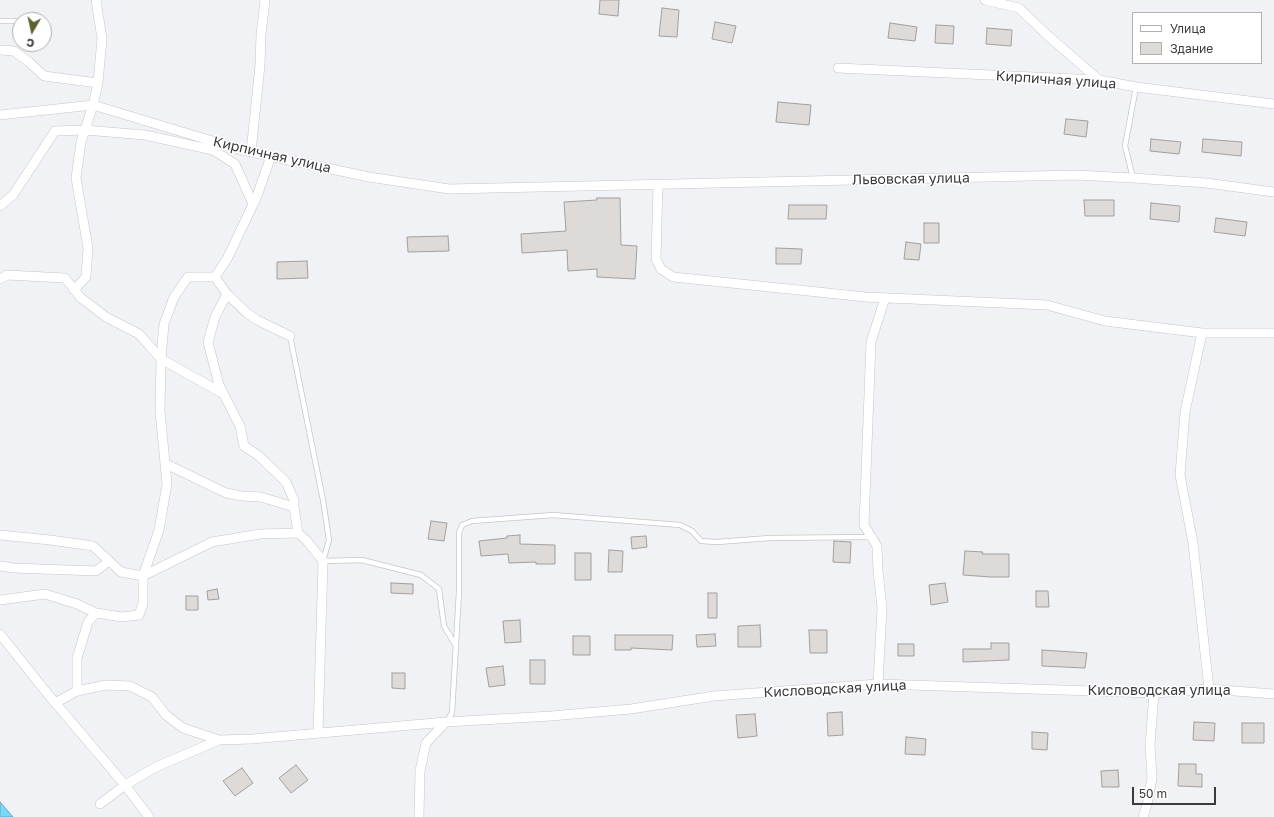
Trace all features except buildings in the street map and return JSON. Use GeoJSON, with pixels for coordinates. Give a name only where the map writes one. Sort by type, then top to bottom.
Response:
{"type":"FeatureCollection","features":[{"type":"Feature","properties":{"kind":"street"},"geometry":{"type":"LineString","coordinates":[[74,290],[86,277],[88,248],[76,178],[80,142],[93,105],[98,83],[102,39],[96,0]]}},
{"type":"Feature","properties":{"kind":"street"},"geometry":{"type":"LineString","coordinates":[[251,152],[265,0]]}},
{"type":"Feature","properties":{"kind":"street"},"geometry":{"type":"LineString","coordinates":[[985,0],[1018,8],[1099,80]]}},
{"type":"Feature","properties":{"kind":"street"},"geometry":{"type":"LineString","coordinates":[[0,50],[14,51],[44,76],[98,83]]}},
{"type":"Feature","properties":{"kind":"street","name":"Кирпичная улица"},"geometry":{"type":"LineString","coordinates":[[838,68],[1099,80],[1274,104]]}},
{"type":"Feature","properties":{"kind":"street","name":"Кирпичная улица"},"geometry":{"type":"LineString","coordinates":[[0,115],[93,105],[251,152],[369,177],[449,189],[547,187]]}},
{"type":"Feature","properties":{"kind":"street"},"geometry":{"type":"LineString","coordinates":[[0,206],[13,195],[55,131],[85,130],[145,136],[213,150],[235,164],[253,204]]}},
{"type":"Feature","properties":{"kind":"street"},"geometry":{"type":"LineString","coordinates":[[215,277],[227,259],[253,204],[271,156]]}},
{"type":"Feature","properties":{"kind":"street","name":"Львовская улица"},"geometry":{"type":"LineString","coordinates":[[547,187],[1076,175],[1206,183],[1274,192]]}},
{"type":"Feature","properties":{"kind":"street"},"geometry":{"type":"LineString","coordinates":[[658,185],[656,259],[661,270],[672,277],[866,297],[1047,305],[1105,322],[1202,333],[1274,333]]}},
{"type":"Feature","properties":{"kind":"street"},"geometry":{"type":"LineString","coordinates":[[0,279],[7,275],[64,278],[81,298],[106,317],[140,334],[161,359],[222,393]]}},
{"type":"Feature","properties":{"kind":"street"},"geometry":{"type":"LineString","coordinates":[[0,600],[45,594],[77,604],[96,613],[122,617],[139,615],[143,604],[143,576],[159,530],[167,484],[160,411],[161,359],[164,324],[174,297],[188,277],[215,277]]}},
{"type":"Feature","properties":{"kind":"street"},"geometry":{"type":"LineString","coordinates":[[215,277],[228,294],[247,313],[257,320],[290,336]]}},
{"type":"Feature","properties":{"kind":"street"},"geometry":{"type":"LineString","coordinates":[[228,294],[215,317],[208,342],[219,385],[240,426],[244,446],[259,456],[286,482],[294,500],[298,533],[307,541],[323,561],[318,733]]}},
{"type":"Feature","properties":{"kind":"street"},"geometry":{"type":"LineString","coordinates":[[878,684],[882,608],[877,546],[864,525],[871,342],[885,298]]}},
{"type":"Feature","properties":{"kind":"street"},"geometry":{"type":"LineString","coordinates":[[1202,333],[1186,412],[1180,475],[1193,543],[1209,689]]}},
{"type":"Feature","properties":{"kind":"street"},"geometry":{"type":"LineString","coordinates":[[166,464],[226,493],[242,496],[260,496],[294,507]]}},
{"type":"Feature","properties":{"kind":"street"},"geometry":{"type":"LineString","coordinates":[[0,536],[50,540],[92,546],[121,572],[143,576],[212,542],[260,534],[298,533]]}},
{"type":"Feature","properties":{"kind":"street"},"geometry":{"type":"LineString","coordinates":[[0,566],[14,568],[96,571],[109,561]]}},
{"type":"Feature","properties":{"kind":"street"},"geometry":{"type":"LineString","coordinates":[[76,691],[77,658],[88,622],[96,613]]}},
{"type":"Feature","properties":{"kind":"street"},"geometry":{"type":"LineString","coordinates":[[0,634],[149,817]]}},
{"type":"Feature","properties":{"kind":"street","name":"Кисловодская улица"},"geometry":{"type":"LineString","coordinates":[[219,740],[252,739],[446,722],[551,716],[631,709],[714,696],[878,684],[1154,693],[1209,689],[1274,694]]}},
{"type":"Feature","properties":{"kind":"street"},"geometry":{"type":"LineString","coordinates":[[55,703],[76,691],[106,685],[130,686],[152,697],[166,715],[183,728],[219,740]]}},
{"type":"Feature","properties":{"kind":"street"},"geometry":{"type":"LineString","coordinates":[[1143,817],[1152,778],[1150,746],[1154,693]]}},
{"type":"Feature","properties":{"kind":"street"},"geometry":{"type":"LineString","coordinates":[[419,817],[420,771],[426,743],[446,722]]}},
{"type":"Feature","properties":{"kind":"street"},"geometry":{"type":"LineString","coordinates":[[100,804],[125,786],[156,767],[219,740]]}},
{"type":"Feature","properties":{"kind":"lane"},"geometry":{"type":"LineString","coordinates":[[0,21],[12,21]]}},
{"type":"Feature","properties":{"kind":"lane"},"geometry":{"type":"LineString","coordinates":[[1133,178],[1124,146],[1136,86]]}},
{"type":"Feature","properties":{"kind":"lane"},"geometry":{"type":"LineString","coordinates":[[290,336],[323,500],[329,540],[323,561],[362,560],[421,575],[439,589],[444,626],[456,646]]}},
{"type":"Feature","properties":{"kind":"lane"},"geometry":{"type":"LineString","coordinates":[[446,722],[452,713],[459,592],[459,533],[462,525],[472,521],[553,515],[680,525],[692,531],[701,541],[716,542],[770,538],[871,537]]}},
{"type":"Feature","properties":{"kind":"water"},"geometry":{"type":"Polygon","coordinates":[[[0,802],[13,817],[0,817],[0,802]]]}}]}
